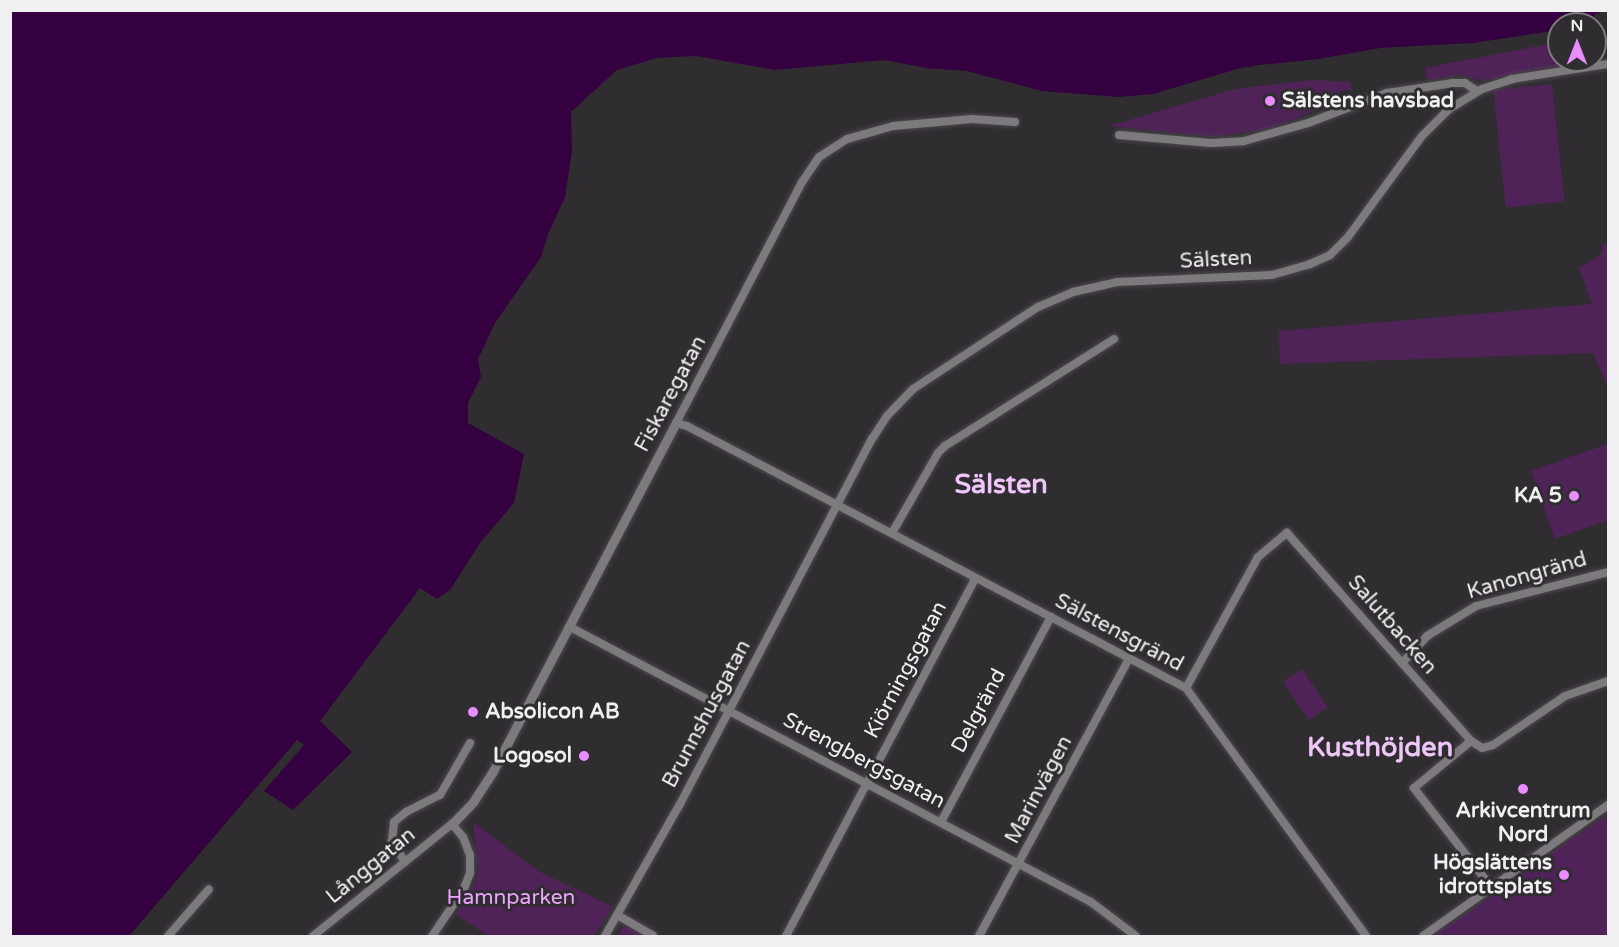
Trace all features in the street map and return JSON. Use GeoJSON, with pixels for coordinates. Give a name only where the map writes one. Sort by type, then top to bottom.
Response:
{"type":"FeatureCollection","features":[{"type":"Feature","properties":{"kind":"street","name":"Sälsten"},"geometry":{"type":"LineString","coordinates":[[837,506],[887,416],[913,389],[1038,307],[1074,292],[1117,282],[1272,275],[1293,271],[1330,255],[1360,222],[1422,136],[1449,109],[1477,91],[1512,79],[1608,64]]}},
{"type":"Feature","properties":{"kind":"street"},"geometry":{"type":"LineString","coordinates":[[1119,135],[1211,143],[1244,141],[1308,123],[1387,93],[1453,83],[1466,83],[1477,91]]}},
{"type":"Feature","properties":{"kind":"street","name":"Fiskaregatan"},"geometry":{"type":"LineString","coordinates":[[452,824],[482,790],[570,627],[802,182],[819,157],[847,139],[893,126],[972,119],[1015,122]]}},
{"type":"Feature","properties":{"kind":"street"},"geometry":{"type":"LineString","coordinates":[[892,534],[938,453],[945,446],[1114,339]]}},
{"type":"Feature","properties":{"kind":"street","name":"Sälstensgränd"},"geometry":{"type":"LineString","coordinates":[[676,423],[687,426],[1186,688],[1366,936]]}},
{"type":"Feature","properties":{"kind":"street","name":"Brunnshusgatan"},"geometry":{"type":"LineString","coordinates":[[605,936],[619,916],[837,506]]}},
{"type":"Feature","properties":{"kind":"street","name":"Salutbacken"},"geometry":{"type":"LineString","coordinates":[[1186,688],[1258,557],[1287,533],[1471,741]]}},
{"type":"Feature","properties":{"kind":"street","name":"Kanongränd"},"geometry":{"type":"LineString","coordinates":[[1402,663],[1427,636],[1476,606],[1608,572]]}},
{"type":"Feature","properties":{"kind":"street","name":"Kiörningsgatan"},"geometry":{"type":"LineString","coordinates":[[786,936],[975,579]]}},
{"type":"Feature","properties":{"kind":"street","name":"Delgränd"},"geometry":{"type":"LineString","coordinates":[[940,822],[1050,617]]}},
{"type":"Feature","properties":{"kind":"street","name":"Strengbergsgatan"},"geometry":{"type":"LineString","coordinates":[[570,627],[1091,902],[1136,936]]}},
{"type":"Feature","properties":{"kind":"street","name":"Marinvägen"},"geometry":{"type":"LineString","coordinates":[[979,936],[1129,659]]}},
{"type":"Feature","properties":{"kind":"street"},"geometry":{"type":"LineString","coordinates":[[1492,888],[1414,788],[1471,741],[1482,748],[1493,745],[1565,696],[1608,681]]}},
{"type":"Feature","properties":{"kind":"street"},"geometry":{"type":"LineString","coordinates":[[405,862],[392,841],[394,822],[406,812],[440,795],[470,743]]}},
{"type":"Feature","properties":{"kind":"street"},"geometry":{"type":"LineString","coordinates":[[1423,936],[1608,805]]}},
{"type":"Feature","properties":{"kind":"street"},"geometry":{"type":"LineString","coordinates":[[432,936],[464,889],[470,873],[470,855],[463,837],[452,824]]}},
{"type":"Feature","properties":{"kind":"street","name":"Långgatan"},"geometry":{"type":"LineString","coordinates":[[313,936],[452,824]]}},
{"type":"Feature","properties":{"kind":"street"},"geometry":{"type":"LineString","coordinates":[[168,936],[210,889]]}},
{"type":"Feature","properties":{"kind":"street"},"geometry":{"type":"LineString","coordinates":[[619,916],[652,936]]}},
{"type":"Feature","properties":{"kind":"green space"},"geometry":{"type":"Polygon","coordinates":[[[1547,44],[1547,68],[1482,81],[1462,75],[1427,80],[1425,68],[1547,44]]]}},
{"type":"Feature","properties":{"kind":"green space"},"geometry":{"type":"Polygon","coordinates":[[[1312,80],[1350,82],[1353,91],[1343,89],[1335,98],[1335,102],[1270,129],[1212,137],[1109,126],[1235,89],[1312,80]]]}},
{"type":"Feature","properties":{"kind":"green space"},"geometry":{"type":"Polygon","coordinates":[[[1552,84],[1564,201],[1506,208],[1493,90],[1552,84]]]}},
{"type":"Feature","properties":{"kind":"green space"},"geometry":{"type":"Polygon","coordinates":[[[1608,242],[1608,382],[1606,383],[1593,353],[1280,364],[1279,331],[1592,304],[1579,268],[1600,255],[1604,244],[1608,242]]]}},
{"type":"Feature","properties":{"kind":"green space","name":"KA 5"},"geometry":{"type":"Polygon","coordinates":[[[1608,444],[1608,520],[1555,539],[1531,471],[1608,444]]]}},
{"type":"Feature","properties":{"kind":"green space"},"geometry":{"type":"Polygon","coordinates":[[[1302,669],[1328,707],[1309,720],[1283,682],[1302,669]]]}},
{"type":"Feature","properties":{"kind":"green space","name":"Högslättens idrottsplats"},"geometry":{"type":"Polygon","coordinates":[[[1608,814],[1608,936],[1433,936],[1608,814]]]}},
{"type":"Feature","properties":{"kind":"green space","name":"Hamnparken"},"geometry":{"type":"Polygon","coordinates":[[[473,822],[538,871],[613,907],[594,936],[489,936],[456,915],[476,881],[478,869],[473,822]]]}},
{"type":"Feature","properties":{"kind":"green space"},"geometry":{"type":"Polygon","coordinates":[[[624,925],[628,925],[645,936],[617,936],[624,925]]]}},
{"type":"Feature","properties":{"kind":"shaded area"},"geometry":{"type":"Polygon","coordinates":[[[11,10],[1604,11],[1547,12],[1547,32],[1473,43],[1380,48],[1319,59],[1259,65],[1237,69],[1153,94],[1119,97],[1042,91],[967,71],[926,68],[884,60],[775,70],[696,56],[657,58],[617,70],[571,112],[572,151],[565,197],[548,234],[541,257],[495,323],[478,359],[481,377],[468,403],[468,423],[524,454],[514,503],[480,543],[450,590],[437,599],[420,588],[320,721],[352,752],[293,810],[264,791],[304,745],[297,740],[129,936],[11,936],[11,10]]]}},
{"type":"Feature","properties":{"kind":"place","name":"Sälstens havsbad"},"geometry":{"type":"Point","coordinates":[1270,101]}},
{"type":"Feature","properties":{"kind":"place","name":"KA 5"},"geometry":{"type":"Point","coordinates":[1574,496]}},
{"type":"Feature","properties":{"kind":"place","name":"Absolicon AB"},"geometry":{"type":"Point","coordinates":[473,712]}},
{"type":"Feature","properties":{"kind":"place","name":"Logosol"},"geometry":{"type":"Point","coordinates":[584,756]}},
{"type":"Feature","properties":{"kind":"place","name":"Arkivcentrum Nord"},"geometry":{"type":"Point","coordinates":[1523,789]}},
{"type":"Feature","properties":{"kind":"place","name":"Högslättens idrottsplats"},"geometry":{"type":"Point","coordinates":[1564,875]}},
{"type":"Feature","properties":{"kind":"district","name":"Sälsten"},"geometry":{"type":"Point","coordinates":[1001,485]}},
{"type":"Feature","properties":{"kind":"district","name":"Kusthöjden"},"geometry":{"type":"Point","coordinates":[1380,748]}}]}
